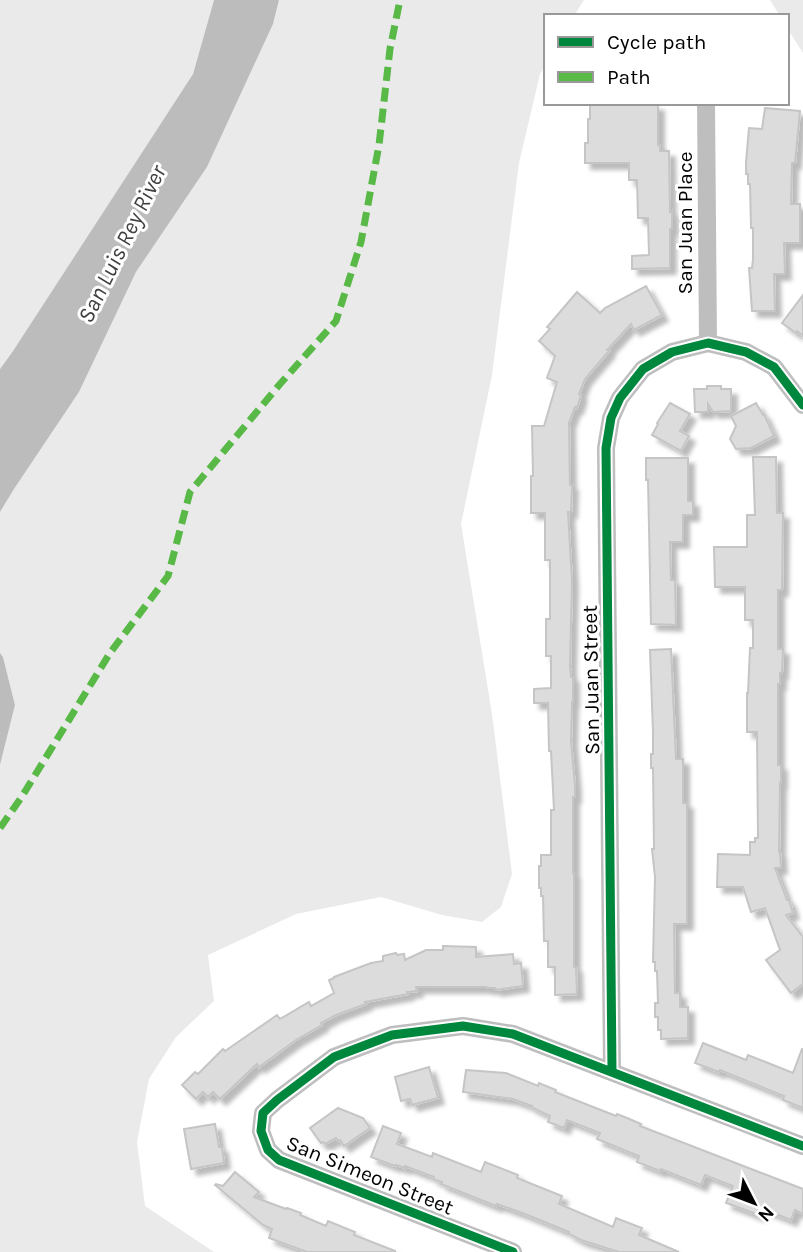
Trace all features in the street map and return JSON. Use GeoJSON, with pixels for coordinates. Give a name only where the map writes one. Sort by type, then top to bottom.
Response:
{"type":"FeatureCollection","features":[{"type":"Feature","properties":{"kind":"street","name":"San Juan Place"},"geometry":{"type":"LineString","coordinates":[[706,105],[708,343]]}},
{"type":"Feature","properties":{"kind":"street"},"geometry":{"type":"LineString","coordinates":[[708,343],[746,352],[774,367],[803,405]]}},
{"type":"Feature","properties":{"kind":"street","name":"San Juan Street"},"geometry":{"type":"LineString","coordinates":[[612,1071],[606,448],[611,418],[620,398],[643,369],[671,352],[708,343]]}},
{"type":"Feature","properties":{"kind":"street","name":"San Simeon Street"},"geometry":{"type":"LineString","coordinates":[[513,1252],[279,1160],[268,1150],[261,1131],[263,1113],[334,1057],[392,1035],[463,1026],[513,1034],[612,1071]]}},
{"type":"Feature","properties":{"kind":"street"},"geometry":{"type":"LineString","coordinates":[[612,1071],[803,1146]]}},
{"type":"Feature","properties":{"kind":"shaded area"},"geometry":{"type":"Polygon","coordinates":[[[0,0],[214,0],[193,74],[0,369],[0,0]]]}},
{"type":"Feature","properties":{"kind":"shaded area"},"geometry":{"type":"Polygon","coordinates":[[[279,0],[584,0],[575,14],[544,14],[544,67],[540,74],[519,163],[492,375],[461,524],[492,714],[512,874],[501,907],[482,922],[442,915],[381,897],[296,914],[208,955],[214,1001],[176,1037],[149,1079],[137,1142],[145,1206],[214,1252],[0,1252],[0,765],[15,705],[0,653],[0,512],[79,392],[136,272],[207,167],[273,24],[279,0]]]}},
{"type":"Feature","properties":{"kind":"shaded area"},"geometry":{"type":"Polygon","coordinates":[[[770,0],[803,0],[803,53],[789,31],[789,14],[779,14],[770,0]]]}},
{"type":"Feature","properties":{"kind":"water","name":"San Luis Rey River"},"geometry":{"type":"Polygon","coordinates":[[[214,0],[279,0],[273,24],[207,167],[136,272],[79,392],[0,512],[0,369],[193,74],[214,0]]]}},
{"type":"Feature","properties":{"kind":"water"},"geometry":{"type":"Polygon","coordinates":[[[0,653],[15,705],[0,765],[0,653]]]}},
{"type":"Feature","properties":{"kind":"building"},"geometry":{"type":"Polygon","coordinates":[[[590,105],[658,105],[658,145],[660,151],[669,151],[670,212],[672,211],[670,268],[632,269],[632,256],[649,255],[648,218],[638,218],[637,180],[629,180],[629,163],[585,163],[585,143],[588,143],[590,105]]]}},
{"type":"Feature","properties":{"kind":"building"},"geometry":{"type":"Polygon","coordinates":[[[765,108],[800,111],[795,163],[792,163],[791,204],[800,204],[800,243],[784,243],[785,274],[774,274],[775,311],[752,311],[749,268],[752,268],[753,259],[753,228],[746,162],[749,128],[762,129],[765,108]]]}},
{"type":"Feature","properties":{"kind":"building"},"geometry":{"type":"Polygon","coordinates":[[[646,286],[662,315],[634,330],[631,324],[607,350],[609,351],[585,379],[577,408],[575,407],[569,423],[572,485],[571,512],[568,512],[572,581],[571,741],[575,786],[574,967],[577,994],[555,995],[555,967],[548,967],[548,941],[544,941],[543,896],[539,888],[541,855],[551,855],[551,810],[554,810],[548,703],[534,703],[534,689],[551,688],[551,656],[546,656],[546,619],[550,619],[550,560],[545,560],[545,513],[531,513],[531,476],[532,426],[544,426],[557,382],[547,378],[555,356],[539,341],[550,329],[547,327],[577,292],[600,313],[646,286]]]}},
{"type":"Feature","properties":{"kind":"building"},"geometry":{"type":"Polygon","coordinates":[[[803,295],[803,336],[782,323],[803,295]]]}},
{"type":"Feature","properties":{"kind":"building"},"geometry":{"type":"Polygon","coordinates":[[[707,386],[731,389],[731,411],[713,412],[708,404],[708,412],[695,412],[694,389],[707,389],[707,386]]]}},
{"type":"Feature","properties":{"kind":"building"},"geometry":{"type":"Polygon","coordinates":[[[670,403],[690,414],[680,431],[689,436],[681,451],[652,435],[670,403]]]}},
{"type":"Feature","properties":{"kind":"building"},"geometry":{"type":"Polygon","coordinates":[[[756,403],[774,436],[751,448],[736,449],[730,439],[736,426],[731,416],[756,403]]]}},
{"type":"Feature","properties":{"kind":"building"},"geometry":{"type":"Polygon","coordinates":[[[753,457],[776,457],[777,513],[783,513],[782,590],[778,590],[778,649],[783,649],[782,673],[778,684],[781,868],[775,868],[793,913],[786,915],[803,937],[803,984],[791,993],[766,960],[780,950],[765,908],[751,912],[743,887],[717,887],[718,854],[750,855],[750,842],[755,842],[755,838],[758,838],[757,732],[747,732],[753,620],[745,620],[745,587],[715,587],[714,547],[747,547],[747,515],[755,515],[753,457]]]}},
{"type":"Feature","properties":{"kind":"building"},"geometry":{"type":"Polygon","coordinates":[[[646,458],[688,458],[688,501],[693,501],[693,515],[683,515],[683,542],[670,542],[671,580],[675,580],[676,625],[651,624],[646,458]]]}},
{"type":"Feature","properties":{"kind":"building"},"geometry":{"type":"Polygon","coordinates":[[[671,649],[676,759],[683,759],[683,803],[687,803],[687,924],[674,924],[675,993],[680,993],[680,1007],[688,1007],[688,1038],[661,1039],[658,1017],[655,1017],[655,1003],[658,1003],[657,971],[653,962],[655,877],[652,849],[653,732],[650,650],[671,649]]]}},
{"type":"Feature","properties":{"kind":"building"},"geometry":{"type":"Polygon","coordinates":[[[443,946],[476,947],[476,957],[513,954],[514,964],[521,963],[523,986],[496,990],[486,987],[416,987],[417,991],[365,1002],[366,1004],[321,1023],[322,1025],[259,1067],[257,1064],[220,1099],[213,1092],[208,1097],[203,1092],[196,1099],[182,1085],[195,1072],[198,1074],[223,1049],[225,1051],[277,1015],[280,1019],[309,1002],[311,1006],[334,993],[329,980],[334,977],[383,961],[383,956],[404,954],[405,960],[426,950],[443,950],[443,946]]]}},
{"type":"Feature","properties":{"kind":"building"},"geometry":{"type":"Polygon","coordinates":[[[703,1043],[746,1060],[748,1055],[793,1073],[803,1049],[803,1108],[783,1100],[784,1096],[720,1070],[719,1072],[695,1063],[703,1043]]]}},
{"type":"Feature","properties":{"kind":"building"},"geometry":{"type":"Polygon","coordinates":[[[429,1067],[438,1098],[412,1105],[410,1099],[401,1101],[395,1077],[429,1067]]]}},
{"type":"Feature","properties":{"kind":"building"},"geometry":{"type":"Polygon","coordinates":[[[466,1070],[506,1073],[538,1086],[539,1083],[556,1090],[555,1092],[803,1189],[803,1214],[795,1210],[791,1220],[761,1208],[758,1215],[726,1203],[733,1186],[705,1175],[701,1185],[661,1169],[660,1171],[637,1162],[639,1156],[597,1139],[600,1133],[567,1120],[564,1128],[548,1122],[550,1116],[513,1099],[463,1092],[466,1070]]]}},
{"type":"Feature","properties":{"kind":"building"},"geometry":{"type":"Polygon","coordinates":[[[338,1108],[363,1118],[370,1128],[344,1146],[336,1138],[325,1144],[321,1143],[310,1128],[338,1108]]]}},
{"type":"Feature","properties":{"kind":"building"},"geometry":{"type":"Polygon","coordinates":[[[215,1124],[224,1163],[191,1169],[184,1129],[215,1124]]]}},
{"type":"Feature","properties":{"kind":"building"},"geometry":{"type":"Polygon","coordinates":[[[383,1126],[401,1133],[397,1144],[432,1157],[433,1153],[481,1172],[485,1162],[562,1196],[559,1204],[613,1227],[616,1218],[642,1228],[639,1235],[679,1252],[619,1252],[581,1240],[569,1232],[525,1214],[497,1204],[496,1206],[441,1184],[442,1182],[433,1179],[434,1177],[371,1157],[383,1126]]]}},
{"type":"Feature","properties":{"kind":"building"},"geometry":{"type":"Polygon","coordinates":[[[235,1172],[259,1192],[254,1197],[301,1213],[300,1215],[326,1226],[328,1221],[395,1252],[307,1252],[269,1238],[272,1229],[263,1225],[215,1185],[223,1186],[235,1172]]]}},
{"type":"Feature","properties":{"kind":"marked path"},"geometry":{"type":"LineString","coordinates":[[0,828],[110,653],[168,576],[190,492],[336,321],[361,242],[379,145],[390,49],[400,0]]}},
{"type":"Feature","properties":{"kind":"cycle path"},"geometry":{"type":"LineString","coordinates":[[612,1071],[606,448],[611,418],[620,398],[643,369],[672,352],[708,343],[746,352],[774,367],[803,405]]}},
{"type":"Feature","properties":{"kind":"cycle path"},"geometry":{"type":"LineString","coordinates":[[513,1252],[279,1160],[268,1150],[261,1131],[263,1113],[334,1057],[392,1035],[463,1026],[513,1034],[803,1146]]}}]}
